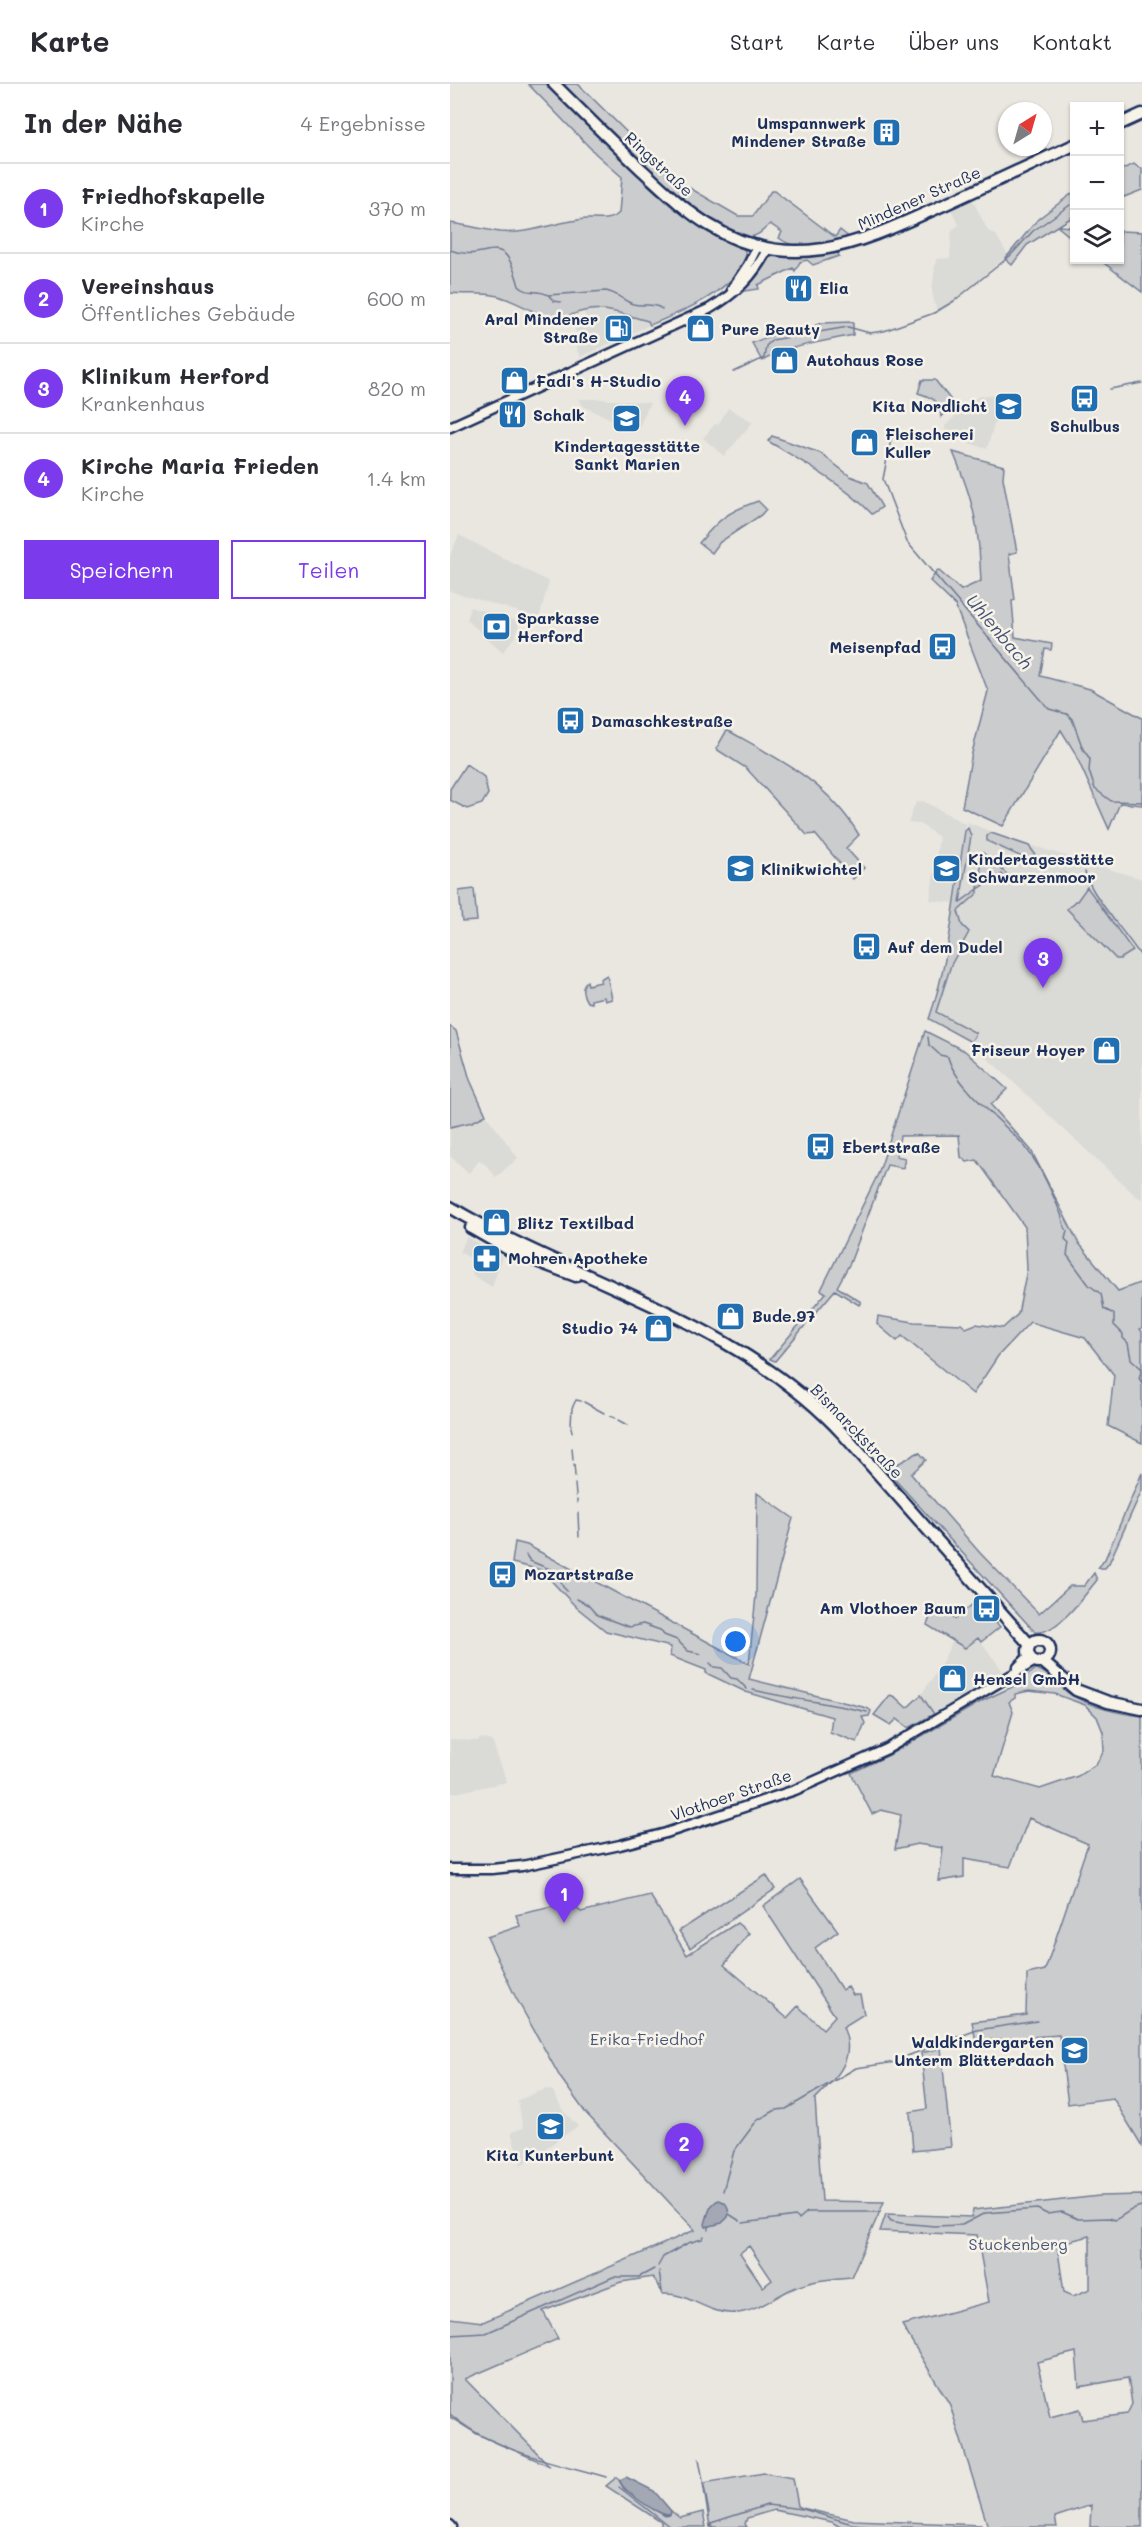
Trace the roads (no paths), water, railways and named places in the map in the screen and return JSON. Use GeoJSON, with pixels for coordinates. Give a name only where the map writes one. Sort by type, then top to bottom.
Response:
{"type":"FeatureCollection","features":[{"type":"Feature","properties":{"kind":"main road","name":"Ringstraße"},"geometry":{"type":"LineString","coordinates":[[554,84],[686,209],[722,232],[763,246]]}},
{"type":"Feature","properties":{"kind":"main road"},"geometry":{"type":"LineString","coordinates":[[1124,122],[1142,114]]}},
{"type":"Feature","properties":{"kind":"main road","name":"Mindener Straße"},"geometry":{"type":"LineString","coordinates":[[763,246],[809,252],[833,249],[862,240],[1070,147]]}},
{"type":"Feature","properties":{"kind":"main road","name":"Bismarckstraße"},"geometry":{"type":"LineString","coordinates":[[450,1207],[531,1251],[590,1275],[746,1356],[802,1394],[843,1434],[1037,1654]]}},
{"type":"Feature","properties":{"kind":"main road","name":"Bismarckstraße"},"geometry":{"type":"LineString","coordinates":[[450,1213],[473,1230],[520,1255],[622,1291]]}},
{"type":"Feature","properties":{"kind":"main road"},"geometry":{"type":"LineString","coordinates":[[1037,1654],[1070,1686],[1101,1700],[1142,1709]]}},
{"type":"Feature","properties":{"kind":"street"},"geometry":{"type":"LineString","coordinates":[[450,427],[669,329],[718,304],[763,246]]}},
{"type":"Feature","properties":{"kind":"street","name":"Vlothoer Straße"},"geometry":{"type":"LineString","coordinates":[[450,1869],[522,1866],[609,1848],[666,1833],[795,1790],[887,1749],[999,1683],[1037,1654]]}},
{"type":"Feature","properties":{"kind":"waterway"},"geometry":{"type":"LineString","coordinates":[[734,372],[764,358],[766,346],[772,340],[848,327],[870,333],[884,331],[934,313],[954,301],[1010,256],[1033,231],[1070,205]]}},
{"type":"Feature","properties":{"kind":"waterway","name":"Uhlenbach"},"geometry":{"type":"LineString","coordinates":[[450,250],[463,253],[500,251],[507,256],[522,289],[548,295],[606,291],[633,304],[662,309]]}},
{"type":"Feature","properties":{"kind":"waterway"},"geometry":{"type":"LineString","coordinates":[[549,296],[554,301],[561,302]]}},
{"type":"Feature","properties":{"kind":"waterway"},"geometry":{"type":"LineString","coordinates":[[1110,389],[1142,383]]}},
{"type":"Feature","properties":{"kind":"waterway","name":"Uhlenbach"},"geometry":{"type":"LineString","coordinates":[[892,434],[883,479],[907,542],[1049,709],[1067,714],[1072,719],[1083,749],[1090,759],[1089,771],[1095,789],[1111,801],[1142,802]]}},
{"type":"Feature","properties":{"kind":"waterway"},"geometry":{"type":"LineString","coordinates":[[1085,872],[1094,892],[1142,958]]}},
{"type":"Feature","properties":{"kind":"waterway"},"geometry":{"type":"LineString","coordinates":[[928,1037],[929,1045],[940,1055],[948,1057],[959,1079],[979,1102],[1020,1141],[1038,1166],[1053,1195],[1067,1231],[1065,1239],[1069,1243],[1067,1255],[1089,1285],[1101,1294],[1104,1309],[1114,1314],[1114,1325],[1128,1343],[1131,1359],[1142,1369],[1139,1378],[1142,1383]]}},
{"type":"Feature","properties":{"kind":"waterway"},"geometry":{"type":"LineString","coordinates":[[571,1425],[572,1408],[576,1400],[581,1401]]}},
{"type":"Feature","properties":{"kind":"waterway"},"geometry":{"type":"LineString","coordinates":[[584,1402],[604,1413]]}},
{"type":"Feature","properties":{"kind":"waterway"},"geometry":{"type":"LineString","coordinates":[[610,1416],[615,1418]]}},
{"type":"Feature","properties":{"kind":"waterway"},"geometry":{"type":"LineString","coordinates":[[618,1420],[627,1425]]}},
{"type":"Feature","properties":{"kind":"waterway"},"geometry":{"type":"LineString","coordinates":[[571,1427],[572,1432]]}},
{"type":"Feature","properties":{"kind":"waterway"},"geometry":{"type":"LineString","coordinates":[[572,1448],[573,1460]]}},
{"type":"Feature","properties":{"kind":"waterway"},"geometry":{"type":"LineString","coordinates":[[574,1464],[575,1476]]}},
{"type":"Feature","properties":{"kind":"waterway"},"geometry":{"type":"LineString","coordinates":[[575,1484],[576,1496]]}},
{"type":"Feature","properties":{"kind":"waterway"},"geometry":{"type":"LineString","coordinates":[[578,1513],[579,1537]]}},
{"type":"Feature","properties":{"kind":"waterway"},"geometry":{"type":"LineString","coordinates":[[526,1555],[530,1561],[557,1572],[567,1591]]}},
{"type":"Feature","properties":{"kind":"waterway"},"geometry":{"type":"LineString","coordinates":[[577,1599],[588,1605],[597,1615],[629,1627],[643,1624],[660,1630],[664,1635],[677,1640],[688,1651],[701,1654]]}},
{"type":"Feature","properties":{"kind":"waterway"},"geometry":{"type":"LineString","coordinates":[[710,1663],[714,1667],[722,1668],[731,1678],[737,1679],[747,1689]]}},
{"type":"Feature","properties":{"kind":"waterway"},"geometry":{"type":"LineString","coordinates":[[753,1690],[867,1712]]}},
{"type":"Feature","properties":{"kind":"waterway"},"geometry":{"type":"LineString","coordinates":[[907,2056],[977,2030],[1037,2021]]}},
{"type":"Feature","properties":{"kind":"waterway"},"geometry":{"type":"LineString","coordinates":[[756,2121],[776,2110],[786,2109],[856,2068],[896,2062]]}},
{"type":"Feature","properties":{"kind":"waterway"},"geometry":{"type":"LineString","coordinates":[[723,2191],[734,2151],[755,2123]]}},
{"type":"Feature","properties":{"kind":"waterway"},"geometry":{"type":"LineString","coordinates":[[888,2217],[891,2221],[901,2223],[934,2226],[962,2225],[985,2213],[1037,2209],[1047,2214],[1062,2212],[1078,2219],[1109,2218],[1115,2220],[1142,2206]]}},
{"type":"Feature","properties":{"kind":"waterway"},"geometry":{"type":"LineString","coordinates":[[743,2223],[795,2216],[799,2219],[807,2212],[879,2212]]}},
{"type":"Feature","properties":{"kind":"waterway"},"geometry":{"type":"LineString","coordinates":[[729,2214],[740,2221]]}},
{"type":"Feature","properties":{"kind":"waterway"},"geometry":{"type":"LineString","coordinates":[[658,2266],[663,2257],[704,2236]]}},
{"type":"Feature","properties":{"kind":"waterway"},"geometry":{"type":"LineString","coordinates":[[450,2335],[486,2333],[613,2277],[639,2277],[654,2269]]}},
{"type":"Feature","properties":{"kind":"waterway"},"geometry":{"type":"LineString","coordinates":[[659,2271],[662,2291]]}},
{"type":"Feature","properties":{"kind":"waterway"},"geometry":{"type":"LineString","coordinates":[[450,2414],[467,2427],[504,2446],[524,2454],[606,2477]]}},
{"type":"Feature","properties":{"kind":"waterway"},"geometry":{"type":"LineString","coordinates":[[699,2459],[709,2513]]}},
{"type":"Feature","properties":{"kind":"waterway"},"geometry":{"type":"LineString","coordinates":[[619,2487],[670,2527]]}},
{"type":"Feature","properties":{"kind":"waterway"},"geometry":{"type":"LineString","coordinates":[[712,2527],[711,2523],[767,2505],[803,2509],[852,2524],[882,2527]]}},
{"type":"Feature","properties":{"kind":"place","name":"Umspannwerk Mindener Straße"},"geometry":{"type":"Point","coordinates":[887,132]}},
{"type":"Feature","properties":{"kind":"place","name":"Elia"},"geometry":{"type":"Point","coordinates":[798,288]}},
{"type":"Feature","properties":{"kind":"place","name":"Aral Mindener Straße"},"geometry":{"type":"Point","coordinates":[619,328]}},
{"type":"Feature","properties":{"kind":"place","name":"Pure Beauty"},"geometry":{"type":"Point","coordinates":[700,329]}},
{"type":"Feature","properties":{"kind":"place","name":"Autohaus Rose"},"geometry":{"type":"Point","coordinates":[785,360]}},
{"type":"Feature","properties":{"kind":"place","name":"Fadi's H-Studio"},"geometry":{"type":"Point","coordinates":[515,381]}},
{"type":"Feature","properties":{"kind":"place","name":"Schulbus"},"geometry":{"type":"Point","coordinates":[1085,398]}},
{"type":"Feature","properties":{"kind":"place","name":"Kita Nordlicht"},"geometry":{"type":"Point","coordinates":[1008,406]}},
{"type":"Feature","properties":{"kind":"place","name":"Schalk"},"geometry":{"type":"Point","coordinates":[512,415]}},
{"type":"Feature","properties":{"kind":"place","name":"Kindertagesstätte Sankt Marien"},"geometry":{"type":"Point","coordinates":[627,418]}},
{"type":"Feature","properties":{"kind":"place","name":"Kirche Maria Frieden"},"geometry":{"type":"Point","coordinates":[685,426]}},
{"type":"Feature","properties":{"kind":"place","name":"Fleischerei Kuller"},"geometry":{"type":"Point","coordinates":[864,443]}},
{"type":"Feature","properties":{"kind":"place","name":"Sparkasse Herford"},"geometry":{"type":"Point","coordinates":[496,627]}},
{"type":"Feature","properties":{"kind":"place","name":"Meisenpfad"},"geometry":{"type":"Point","coordinates":[942,647]}},
{"type":"Feature","properties":{"kind":"place","name":"Damaschkestraße"},"geometry":{"type":"Point","coordinates":[570,721]}},
{"type":"Feature","properties":{"kind":"place","name":"Kindertagesstätte Schwarzenmoor"},"geometry":{"type":"Point","coordinates":[947,868]}},
{"type":"Feature","properties":{"kind":"place","name":"Klinikwichtel"},"geometry":{"type":"Point","coordinates":[740,869]}},
{"type":"Feature","properties":{"kind":"place","name":"Auf dem Dudel"},"geometry":{"type":"Point","coordinates":[866,947]}},
{"type":"Feature","properties":{"kind":"place","name":"Klinikum Herford"},"geometry":{"type":"Point","coordinates":[1043,988]}},
{"type":"Feature","properties":{"kind":"place","name":"Friseur Hoyer"},"geometry":{"type":"Point","coordinates":[1106,1050]}},
{"type":"Feature","properties":{"kind":"place","name":"Ebertstraße"},"geometry":{"type":"Point","coordinates":[821,1147]}},
{"type":"Feature","properties":{"kind":"place","name":"Blitz Textilbad"},"geometry":{"type":"Point","coordinates":[496,1223]}},
{"type":"Feature","properties":{"kind":"place","name":"Mohren Apotheke"},"geometry":{"type":"Point","coordinates":[487,1258]}},
{"type":"Feature","properties":{"kind":"place","name":"Bude.97"},"geometry":{"type":"Point","coordinates":[731,1316]}},
{"type":"Feature","properties":{"kind":"place","name":"Studio 74"},"geometry":{"type":"Point","coordinates":[659,1328]}},
{"type":"Feature","properties":{"kind":"place","name":"Mozartstraße"},"geometry":{"type":"Point","coordinates":[503,1574]}},
{"type":"Feature","properties":{"kind":"place","name":"Am Vlothoer Baum"},"geometry":{"type":"Point","coordinates":[987,1608]}},
{"type":"Feature","properties":{"kind":"place","name":"Hensel GmbH"},"geometry":{"type":"Point","coordinates":[952,1679]}},
{"type":"Feature","properties":{"kind":"place","name":"Friedhofskapelle"},"geometry":{"type":"Point","coordinates":[564,1923]}},
{"type":"Feature","properties":{"kind":"place","name":"Waldkindergarten Unterm Blätterdach"},"geometry":{"type":"Point","coordinates":[1075,2051]}},
{"type":"Feature","properties":{"kind":"place","name":"Kita Kunterbunt"},"geometry":{"type":"Point","coordinates":[550,2127]}},
{"type":"Feature","properties":{"kind":"place","name":"Vereinshaus"},"geometry":{"type":"Point","coordinates":[684,2173]}},
{"type":"Feature","properties":{"kind":"park label","name":"Erika-Friedhof"},"geometry":{"type":"Point","coordinates":[647,2039]}},
{"type":"Feature","properties":{"kind":"park label","name":"Stuckenberg"},"geometry":{"type":"Point","coordinates":[1018,2244]}}]}
